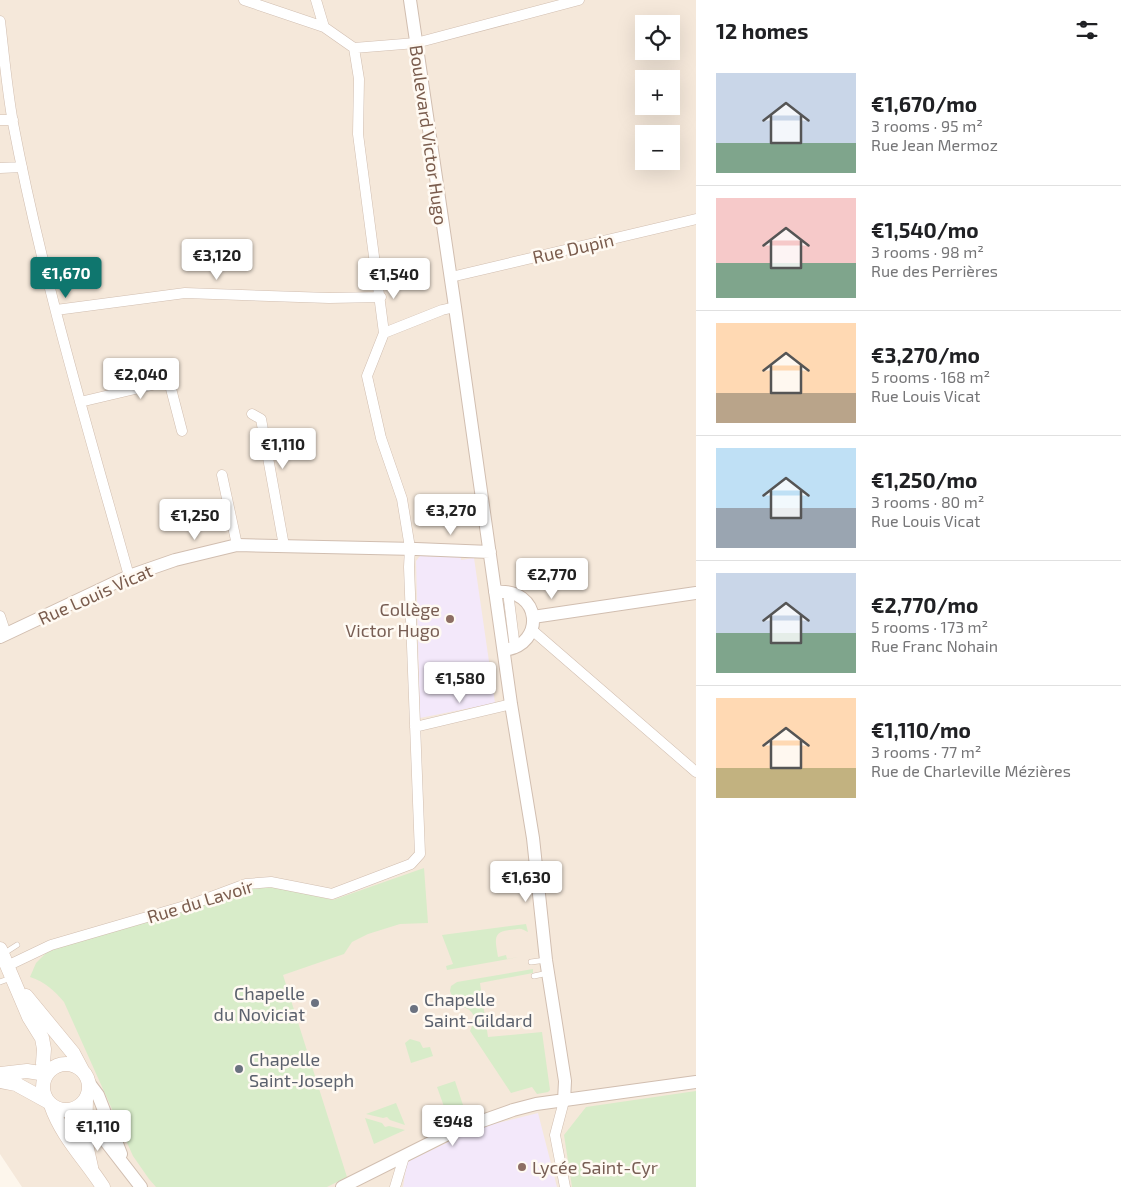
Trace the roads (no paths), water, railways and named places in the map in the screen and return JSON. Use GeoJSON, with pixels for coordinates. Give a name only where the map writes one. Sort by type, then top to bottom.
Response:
{"type":"FeatureCollection","features":[{"type":"Feature","properties":{"kind":"main road"},"geometry":{"type":"LineString","coordinates":[[4,966],[44,1020],[73,1054],[89,1083],[86,1099],[85,1140],[92,1170]]}},
{"type":"Feature","properties":{"kind":"main road"},"geometry":{"type":"LineString","coordinates":[[4,966],[29,1017],[42,1038],[44,1049],[43,1063],[46,1074]]}},
{"type":"Feature","properties":{"kind":"main road"},"geometry":{"type":"LineString","coordinates":[[82,1070],[70,1064],[56,1065],[46,1074],[42,1087],[56,1119],[70,1144],[92,1170],[103,1187]]}},
{"type":"Feature","properties":{"kind":"main road"},"geometry":{"type":"LineString","coordinates":[[0,1074],[28,1071],[46,1074]]}},
{"type":"Feature","properties":{"kind":"main road"},"geometry":{"type":"LineString","coordinates":[[0,1081],[16,1084],[62,1110],[68,1110],[81,1105],[86,1099]]}},
{"type":"Feature","properties":{"kind":"street"},"geometry":{"type":"LineString","coordinates":[[244,0],[324,27],[354,48],[416,43],[579,0]]}},
{"type":"Feature","properties":{"kind":"street"},"geometry":{"type":"LineString","coordinates":[[316,0],[324,27]]}},
{"type":"Feature","properties":{"kind":"street","name":"Boulevard Victor Hugo"},"geometry":{"type":"LineString","coordinates":[[410,0],[490,552],[501,592],[510,649],[511,704],[533,838],[546,960],[565,1081],[564,1101]]}},
{"type":"Feature","properties":{"kind":"street"},"geometry":{"type":"LineString","coordinates":[[0,22],[12,120],[22,167],[80,402],[130,576]]}},
{"type":"Feature","properties":{"kind":"street"},"geometry":{"type":"LineString","coordinates":[[354,48],[359,79],[358,134],[381,297],[384,333],[366,376],[381,438],[402,499],[410,548],[412,681],[415,727],[511,704]]}},
{"type":"Feature","properties":{"kind":"street"},"geometry":{"type":"LineString","coordinates":[[0,120],[12,120]]}},
{"type":"Feature","properties":{"kind":"street"},"geometry":{"type":"LineString","coordinates":[[0,168],[22,167]]}},
{"type":"Feature","properties":{"kind":"street","name":"Rue Dupin"},"geometry":{"type":"LineString","coordinates":[[451,277],[696,218]]}},
{"type":"Feature","properties":{"kind":"street"},"geometry":{"type":"LineString","coordinates":[[56,310],[185,293],[328,298],[381,297]]}},
{"type":"Feature","properties":{"kind":"street"},"geometry":{"type":"LineString","coordinates":[[384,333],[442,310],[455,307]]}},
{"type":"Feature","properties":{"kind":"street"},"geometry":{"type":"LineString","coordinates":[[80,402],[169,381],[182,431]]}},
{"type":"Feature","properties":{"kind":"street"},"geometry":{"type":"LineString","coordinates":[[252,414],[261,419],[284,546]]}},
{"type":"Feature","properties":{"kind":"street"},"geometry":{"type":"LineString","coordinates":[[222,475],[236,545]]}},
{"type":"Feature","properties":{"kind":"street","name":"Rue Louis Vicat"},"geometry":{"type":"LineString","coordinates":[[3,635],[130,576],[175,560],[236,545],[410,548],[490,552]]}},
{"type":"Feature","properties":{"kind":"street"},"geometry":{"type":"LineString","coordinates":[[501,592],[517,594],[525,600],[531,610],[532,623],[522,644],[510,649]]}},
{"type":"Feature","properties":{"kind":"street"},"geometry":{"type":"LineString","coordinates":[[532,623],[696,593]]}},
{"type":"Feature","properties":{"kind":"street"},"geometry":{"type":"LineString","coordinates":[[0,616],[3,635]]}},
{"type":"Feature","properties":{"kind":"street"},"geometry":{"type":"LineString","coordinates":[[532,623],[696,772]]}},
{"type":"Feature","properties":{"kind":"street","name":"Rue du Lavoir"},"geometry":{"type":"LineString","coordinates":[[4,966],[51,945],[195,903],[246,884],[271,882],[332,894],[411,864],[420,854],[415,727]]}},
{"type":"Feature","properties":{"kind":"street"},"geometry":{"type":"LineString","coordinates":[[342,1187],[404,1157],[423,1144],[512,1106],[564,1101],[696,1082]]}},
{"type":"Feature","properties":{"kind":"street"},"geometry":{"type":"LineString","coordinates":[[89,1083],[98,1095],[126,1165]]}},
{"type":"Feature","properties":{"kind":"street"},"geometry":{"type":"LineString","coordinates":[[564,1101],[555,1135],[565,1187]]}},
{"type":"Feature","properties":{"kind":"street"},"geometry":{"type":"LineString","coordinates":[[68,1110],[100,1134],[126,1165],[141,1187]]}},
{"type":"Feature","properties":{"kind":"street"},"geometry":{"type":"LineString","coordinates":[[395,1187],[404,1157]]}},
{"type":"Feature","properties":{"kind":"lane"},"geometry":{"type":"LineString","coordinates":[[4,966],[17,945]]}},
{"type":"Feature","properties":{"kind":"lane"},"geometry":{"type":"LineString","coordinates":[[531,962],[546,960]]}},
{"type":"Feature","properties":{"kind":"lane"},"geometry":{"type":"LineString","coordinates":[[534,976],[548,973]]}},
{"type":"Feature","properties":{"kind":"place","name":"Collège Victor Hugo"},"geometry":{"type":"Point","coordinates":[450,619]}},
{"type":"Feature","properties":{"kind":"place","name":"Chapelle du Noviciat"},"geometry":{"type":"Point","coordinates":[315,1003]}},
{"type":"Feature","properties":{"kind":"place","name":"Chapelle Saint-Gildard"},"geometry":{"type":"Point","coordinates":[414,1009]}},
{"type":"Feature","properties":{"kind":"place","name":"Chapelle Saint-Joseph"},"geometry":{"type":"Point","coordinates":[239,1069]}},
{"type":"Feature","properties":{"kind":"place","name":"Lycée Saint-Cyr"},"geometry":{"type":"Point","coordinates":[522,1167]}}]}
